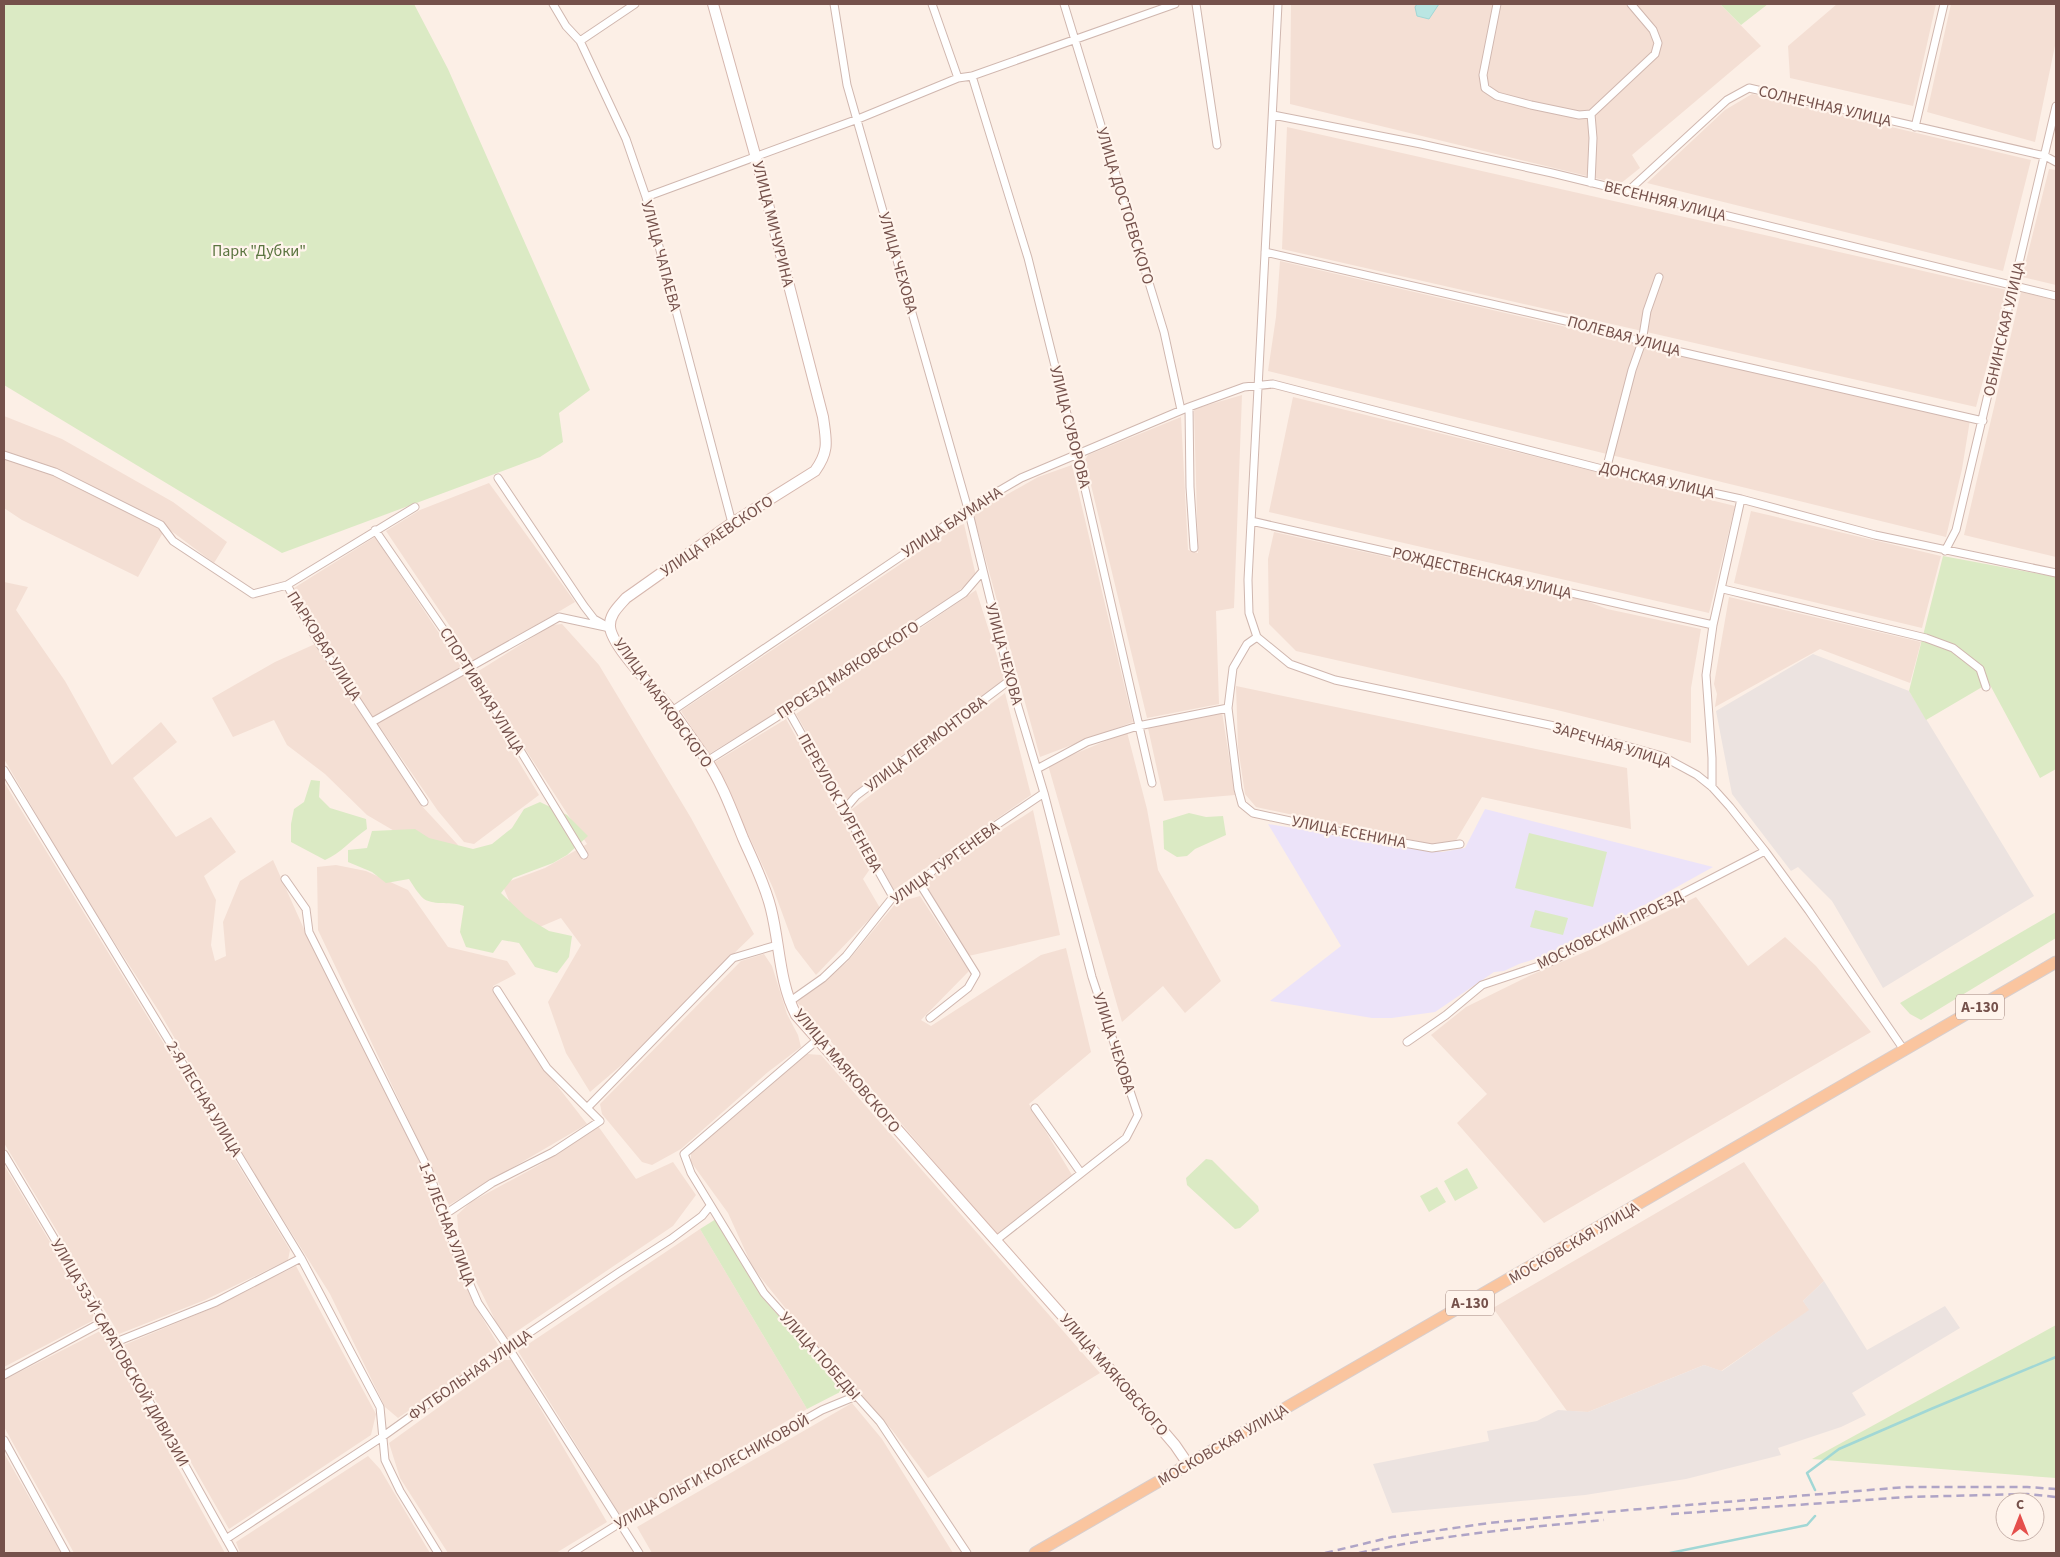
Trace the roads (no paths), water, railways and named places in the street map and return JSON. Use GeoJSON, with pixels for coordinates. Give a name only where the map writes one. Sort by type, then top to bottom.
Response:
{"type":"FeatureCollection","features":[{"type":"Feature","properties":{"kind":"main road","name":"А-130"},"geometry":{"type":"LineString","coordinates":[[1904,1050],[2056,962]]}},
{"type":"Feature","properties":{"kind":"main road","name":"МОСКОВСКАЯ УЛИЦА"},"geometry":{"type":"LineString","coordinates":[[1035,1553],[1470,1303],[1904,1050]]}},
{"type":"Feature","properties":{"kind":"street","name":"УЛИЦА ЧАПАЕВА"},"geometry":{"type":"LineString","coordinates":[[553,4],[566,26],[580,41],[626,140],[646,197],[732,523]]}},
{"type":"Feature","properties":{"kind":"street"},"geometry":{"type":"LineString","coordinates":[[580,41],[635,4]]}},
{"type":"Feature","properties":{"kind":"street","name":"УЛИЦА МИЧУРИНА"},"geometry":{"type":"LineString","coordinates":[[713,4],[756,158],[823,417],[826,446]]}},
{"type":"Feature","properties":{"kind":"street","name":"УЛИЦА ЧЕХОВА"},"geometry":{"type":"LineString","coordinates":[[834,4],[847,85],[968,509],[1010,680],[1044,793],[1092,977],[1138,1115],[1126,1138],[995,1241]]}},
{"type":"Feature","properties":{"kind":"street"},"geometry":{"type":"LineString","coordinates":[[932,4],[958,78]]}},
{"type":"Feature","properties":{"kind":"street","name":"УЛИЦА ДОСТОЕВСКОГО"},"geometry":{"type":"LineString","coordinates":[[1064,4],[1164,332],[1181,410]]}},
{"type":"Feature","properties":{"kind":"street"},"geometry":{"type":"LineString","coordinates":[[646,197],[858,120],[958,78],[972,76],[1175,4]]}},
{"type":"Feature","properties":{"kind":"street"},"geometry":{"type":"LineString","coordinates":[[1196,4],[1217,145]]}},
{"type":"Feature","properties":{"kind":"street"},"geometry":{"type":"LineString","coordinates":[[1037,769],[1087,742],[1138,726],[1228,708],[1233,668],[1246,644],[1257,637],[1249,613],[1248,580],[1278,4]]}},
{"type":"Feature","properties":{"kind":"street"},"geometry":{"type":"LineString","coordinates":[[1497,4],[1483,75],[1485,88],[1498,96],[1579,116],[1591,114],[1655,54],[1658,43],[1653,30],[1631,4]]}},
{"type":"Feature","properties":{"kind":"street"},"geometry":{"type":"LineString","coordinates":[[1915,127],[1944,4]]}},
{"type":"Feature","properties":{"kind":"street","name":"УЛИЦА СУВОРОВА"},"geometry":{"type":"LineString","coordinates":[[972,76],[1028,258],[1077,454],[1152,783]]}},
{"type":"Feature","properties":{"kind":"street","name":"СОЛНЕЧНАЯ УЛИЦА"},"geometry":{"type":"LineString","coordinates":[[1627,192],[1727,100],[1749,88],[2045,156],[2056,162]]}},
{"type":"Feature","properties":{"kind":"street","name":"ОБНИНСКАЯ УЛИЦА"},"geometry":{"type":"LineString","coordinates":[[1945,551],[1956,530],[2056,106]]}},
{"type":"Feature","properties":{"kind":"street"},"geometry":{"type":"LineString","coordinates":[[1591,114],[1593,138],[1591,183]]}},
{"type":"Feature","properties":{"kind":"street","name":"ВЕСЕННЯЯ УЛИЦА"},"geometry":{"type":"LineString","coordinates":[[1273,115],[1421,144],[1591,183],[2056,296]]}},
{"type":"Feature","properties":{"kind":"street","name":"ПОЛЕВАЯ УЛИЦА"},"geometry":{"type":"LineString","coordinates":[[1265,252],[1609,330],[1642,342],[1983,421]]}},
{"type":"Feature","properties":{"kind":"street"},"geometry":{"type":"LineString","coordinates":[[1606,470],[1632,370],[1642,342],[1647,311],[1659,277]]}},
{"type":"Feature","properties":{"kind":"street","name":"ДОНСКАЯ УЛИЦА"},"geometry":{"type":"LineString","coordinates":[[1258,385],[1273,384],[1606,470],[1741,499],[1875,535],[2056,573]]}},
{"type":"Feature","properties":{"kind":"street","name":"УЛИЦА БАУМАНА"},"geometry":{"type":"LineString","coordinates":[[672,712],[968,509],[1021,478],[1181,410],[1244,387],[1258,385]]}},
{"type":"Feature","properties":{"kind":"street"},"geometry":{"type":"LineString","coordinates":[[1189,407],[1190,487],[1194,548]]}},
{"type":"Feature","properties":{"kind":"street","name":"УЛИЦА РАЕВСКОГО"},"geometry":{"type":"LineString","coordinates":[[610,628],[614,611],[626,598],[732,523],[815,471],[824,458],[826,446]]}},
{"type":"Feature","properties":{"kind":"street","name":"ПАРКОВАЯ УЛИЦА"},"geometry":{"type":"LineString","coordinates":[[4,455],[55,472],[161,525],[173,541],[253,594],[287,585],[317,640],[424,802]]}},
{"type":"Feature","properties":{"kind":"street","name":"УЛИЦА МАЯКОВСКОГО"},"geometry":{"type":"LineString","coordinates":[[498,478],[584,606],[594,619],[610,628],[616,643],[672,712],[707,760],[726,796],[766,889],[781,974],[789,1002],[796,1015],[816,1040],[1122,1383],[1175,1445],[1188,1464]]}},
{"type":"Feature","properties":{"kind":"street"},"geometry":{"type":"LineString","coordinates":[[1712,787],[1712,758],[1706,675],[1713,625],[1723,588],[1741,499]]}},
{"type":"Feature","properties":{"kind":"street"},"geometry":{"type":"LineString","coordinates":[[287,585],[415,507]]}},
{"type":"Feature","properties":{"kind":"street","name":"РОЖДЕСТВЕНСКАЯ УЛИЦА"},"geometry":{"type":"LineString","coordinates":[[1251,521],[1713,625]]}},
{"type":"Feature","properties":{"kind":"street","name":"СПОРТИВНАЯ УЛИЦА"},"geometry":{"type":"LineString","coordinates":[[375,530],[470,668],[584,855]]}},
{"type":"Feature","properties":{"kind":"street","name":"ПРОЕЗД МАЯКОВСКОГО"},"geometry":{"type":"LineString","coordinates":[[707,760],[788,710],[964,593],[982,572]]}},
{"type":"Feature","properties":{"kind":"street"},"geometry":{"type":"LineString","coordinates":[[1723,588],[1926,638],[1953,648],[1980,669],[1986,687]]}},
{"type":"Feature","properties":{"kind":"street"},"geometry":{"type":"LineString","coordinates":[[372,722],[559,618],[610,628]]}},
{"type":"Feature","properties":{"kind":"street","name":"ЗАРЕЧНАЯ УЛИЦА"},"geometry":{"type":"LineString","coordinates":[[1257,637],[1290,664],[1335,680],[1559,727],[1662,756],[1697,775],[1712,787],[1765,852],[1809,912],[1904,1050]]}},
{"type":"Feature","properties":{"kind":"street","name":"УЛИЦА ЛЕРМОНТОВА"},"geometry":{"type":"LineString","coordinates":[[844,810],[856,796],[1010,680]]}},
{"type":"Feature","properties":{"kind":"street","name":"УЛИЦА ЕСЕНИНА"},"geometry":{"type":"LineString","coordinates":[[1228,708],[1238,790],[1242,804],[1253,813],[1342,832],[1432,848],[1460,844]]}},
{"type":"Feature","properties":{"kind":"street","name":"ПЕРЕУЛОК ТУРГЕНЕВА"},"geometry":{"type":"LineString","coordinates":[[788,710],[893,897]]}},
{"type":"Feature","properties":{"kind":"street","name":"2-Я ЛЕСНАЯ УЛИЦА"},"geometry":{"type":"LineString","coordinates":[[4,770],[301,1258],[380,1407],[385,1460],[392,1476],[438,1553]]}},
{"type":"Feature","properties":{"kind":"street","name":"УЛИЦА ТУРГЕНЕВА"},"geometry":{"type":"LineString","coordinates":[[789,1002],[823,978],[846,956],[893,897],[920,884],[940,863],[1044,793]]}},
{"type":"Feature","properties":{"kind":"street","name":"МОСКОВСКИЙ ПРОЕЗД"},"geometry":{"type":"LineString","coordinates":[[1407,1042],[1446,1015],[1482,985],[1548,963],[1765,852]]}},
{"type":"Feature","properties":{"kind":"street","name":"1-Я ЛЕСНАЯ УЛИЦА"},"geometry":{"type":"LineString","coordinates":[[285,879],[306,909],[309,932],[428,1169],[458,1257],[478,1303],[639,1553]]}},
{"type":"Feature","properties":{"kind":"street"},"geometry":{"type":"LineString","coordinates":[[920,884],[976,974],[968,988],[930,1018]]}},
{"type":"Feature","properties":{"kind":"street"},"geometry":{"type":"LineString","coordinates":[[588,1107],[733,958],[777,945]]}},
{"type":"Feature","properties":{"kind":"street"},"geometry":{"type":"LineString","coordinates":[[444,1215],[492,1183],[553,1152],[600,1121],[547,1068],[497,990]]}},
{"type":"Feature","properties":{"kind":"street","name":"УЛИЦА ПОБЕДЫ"},"geometry":{"type":"LineString","coordinates":[[816,1040],[684,1154],[691,1173],[764,1293],[880,1422],[967,1553]]}},
{"type":"Feature","properties":{"kind":"street"},"geometry":{"type":"LineString","coordinates":[[1035,1108],[1081,1173]]}},
{"type":"Feature","properties":{"kind":"street","name":"УЛИЦА 53-Й САРАТОВСКОЙ ДИВИЗИИ"},"geometry":{"type":"LineString","coordinates":[[4,1154],[104,1321],[234,1553]]}},
{"type":"Feature","properties":{"kind":"street","name":"ФУТБОЛЬНАЯ УЛИЦА"},"geometry":{"type":"LineString","coordinates":[[226,1539],[382,1437],[508,1347],[618,1272],[671,1239],[702,1216],[710,1206]]}},
{"type":"Feature","properties":{"kind":"street"},"geometry":{"type":"LineString","coordinates":[[116,1342],[216,1302],[301,1258]]}},
{"type":"Feature","properties":{"kind":"street"},"geometry":{"type":"LineString","coordinates":[[4,1375],[104,1321]]}},
{"type":"Feature","properties":{"kind":"street","name":"УЛИЦА ОЛЬГИ КОЛЕСНИКОВОЙ"},"geometry":{"type":"LineString","coordinates":[[572,1553],[620,1523],[822,1410],[856,1396]]}},
{"type":"Feature","properties":{"kind":"street"},"geometry":{"type":"LineString","coordinates":[[4,1440],[66,1553]]}},
{"type":"Feature","properties":{"kind":"water"},"geometry":{"type":"Polygon","coordinates":[[[1417,4],[1439,4],[1429,19],[1417,16],[1415,7],[1417,4]]]}},
{"type":"Feature","properties":{"kind":"waterway"},"geometry":{"type":"LineString","coordinates":[[1815,1490],[1807,1473],[1839,1449],[2056,1357]]}},
{"type":"Feature","properties":{"kind":"waterway"},"geometry":{"type":"LineString","coordinates":[[1670,1553],[1807,1525],[1815,1516]]}},
{"type":"Feature","properties":{"kind":"railway"},"geometry":{"type":"LineString","coordinates":[[1325,1553],[1392,1537],[1489,1523],[1628,1510],[1906,1487],[2027,1487],[2056,1489]]}},
{"type":"Feature","properties":{"kind":"railway"},"geometry":{"type":"LineString","coordinates":[[1671,1514],[1907,1497],[2027,1494],[2056,1497]]}},
{"type":"Feature","properties":{"kind":"railway"},"geometry":{"type":"LineString","coordinates":[[1359,1553],[1420,1541],[1604,1520]]}},
{"type":"Feature","properties":{"kind":"park label","name":"Парк \"Дубки\""},"geometry":{"type":"Point","coordinates":[259,251]}}]}
